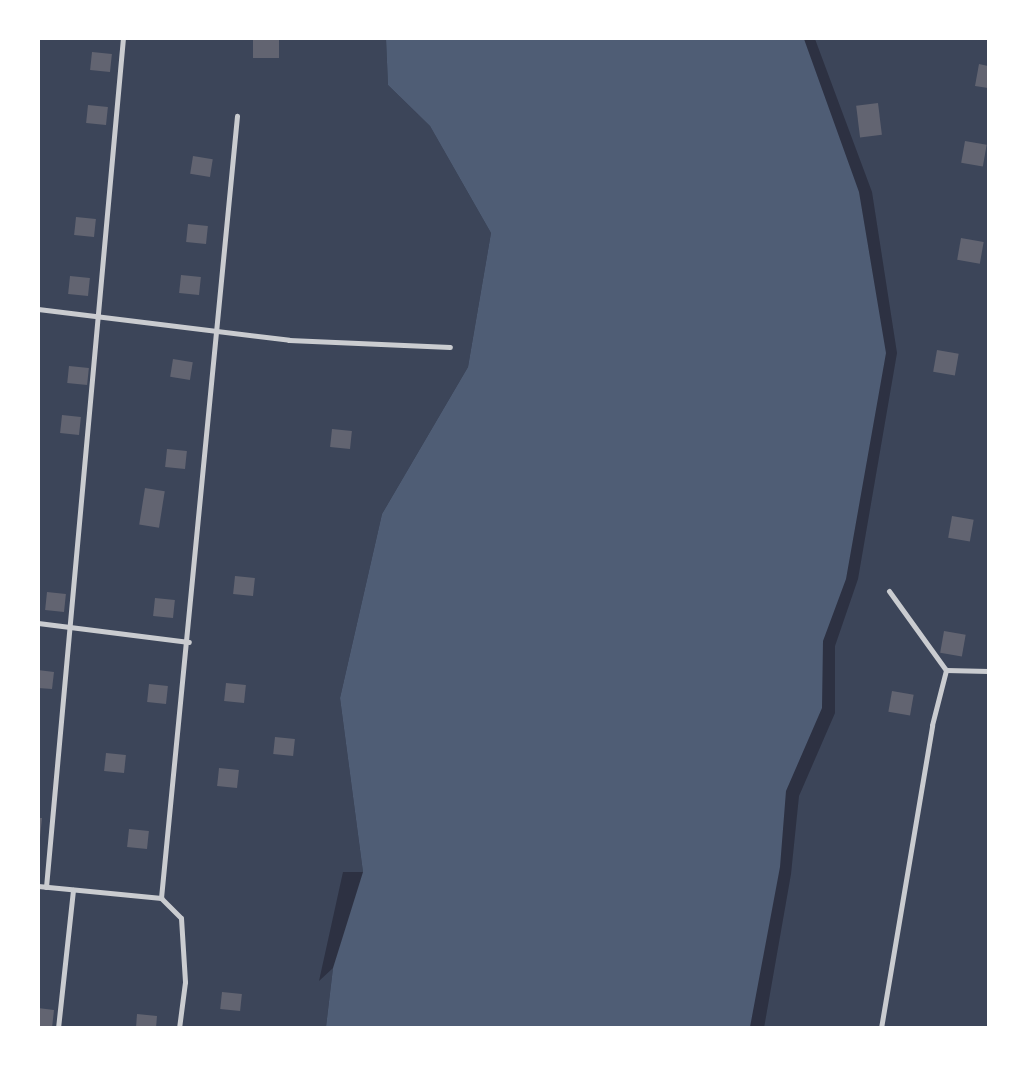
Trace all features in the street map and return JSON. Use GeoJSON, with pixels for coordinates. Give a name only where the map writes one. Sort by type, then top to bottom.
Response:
{"type":"FeatureCollection","features":[{"type":"Feature","properties":{"kind":"lane"},"geometry":{"type":"LineString","coordinates":[[46,887],[67,626],[123,38]]}},
{"type":"Feature","properties":{"kind":"lane"},"geometry":{"type":"LineString","coordinates":[[161,898],[189,642],[237,116]]}},
{"type":"Feature","properties":{"kind":"lane"},"geometry":{"type":"LineString","coordinates":[[38,309],[289,340],[450,347]]}},
{"type":"Feature","properties":{"kind":"lane"},"geometry":{"type":"LineString","coordinates":[[889,591],[946,670]]}},
{"type":"Feature","properties":{"kind":"lane"},"geometry":{"type":"LineString","coordinates":[[38,623],[189,642]]}},
{"type":"Feature","properties":{"kind":"lane"},"geometry":{"type":"LineString","coordinates":[[946,670],[989,671]]}},
{"type":"Feature","properties":{"kind":"lane"},"geometry":{"type":"LineString","coordinates":[[881,1027],[932,725],[946,670]]}},
{"type":"Feature","properties":{"kind":"lane"},"geometry":{"type":"LineString","coordinates":[[38,886],[161,898],[181,918],[185,982],[179,1027]]}},
{"type":"Feature","properties":{"kind":"lane"},"geometry":{"type":"LineString","coordinates":[[58,1027],[72,890]]}},
{"type":"Feature","properties":{"kind":"shaded area"},"geometry":{"type":"Polygon","coordinates":[[[38,39],[386,39],[388,85],[430,126],[491,233],[468,367],[382,514],[340,698],[363,872],[343,872],[319,981],[333,968],[326,1027],[39,1027],[38,39]]]}},
{"type":"Feature","properties":{"kind":"shaded area"},"geometry":{"type":"Polygon","coordinates":[[[386,39],[804,39],[859,192],[886,353],[846,579],[823,641],[822,708],[786,791],[780,867],[750,1027],[326,1027],[333,968],[363,872],[340,698],[382,514],[468,367],[491,233],[430,126],[388,85],[386,39]]]}},
{"type":"Feature","properties":{"kind":"shaded area"},"geometry":{"type":"Polygon","coordinates":[[[815,39],[988,39],[988,1027],[764,1028],[791,874],[799,796],[835,713],[835,646],[858,579],[897,353],[872,192],[815,39]]]}},
{"type":"Feature","properties":{"kind":"building"},"geometry":{"type":"Polygon","coordinates":[[[253,38],[279,38],[279,58],[253,58],[253,38]]]}},
{"type":"Feature","properties":{"kind":"building"},"geometry":{"type":"Polygon","coordinates":[[[92,52],[112,54],[110,72],[90,70],[92,52]]]}},
{"type":"Feature","properties":{"kind":"building"},"geometry":{"type":"Polygon","coordinates":[[[979,64],[988,66],[988,88],[975,86],[979,64]]]}},
{"type":"Feature","properties":{"kind":"building"},"geometry":{"type":"Polygon","coordinates":[[[878,103],[882,135],[860,137],[856,106],[878,103]]]}},
{"type":"Feature","properties":{"kind":"building"},"geometry":{"type":"Polygon","coordinates":[[[88,105],[108,107],[106,125],[86,123],[88,105]]]}},
{"type":"Feature","properties":{"kind":"building"},"geometry":{"type":"Polygon","coordinates":[[[965,141],[987,145],[983,166],[961,163],[965,141]]]}},
{"type":"Feature","properties":{"kind":"building"},"geometry":{"type":"Polygon","coordinates":[[[193,156],[213,159],[210,177],[190,174],[193,156]]]}},
{"type":"Feature","properties":{"kind":"building"},"geometry":{"type":"Polygon","coordinates":[[[76,217],[96,219],[94,237],[74,235],[76,217]]]}},
{"type":"Feature","properties":{"kind":"building"},"geometry":{"type":"Polygon","coordinates":[[[188,224],[208,226],[206,244],[186,242],[188,224]]]}},
{"type":"Feature","properties":{"kind":"building"},"geometry":{"type":"Polygon","coordinates":[[[961,238],[984,242],[980,264],[957,260],[961,238]]]}},
{"type":"Feature","properties":{"kind":"building"},"geometry":{"type":"Polygon","coordinates":[[[181,275],[201,277],[199,295],[179,293],[181,275]]]}},
{"type":"Feature","properties":{"kind":"building"},"geometry":{"type":"Polygon","coordinates":[[[70,276],[90,278],[88,296],[68,294],[70,276]]]}},
{"type":"Feature","properties":{"kind":"building"},"geometry":{"type":"Polygon","coordinates":[[[937,350],[959,354],[955,375],[933,372],[937,350]]]}},
{"type":"Feature","properties":{"kind":"building"},"geometry":{"type":"Polygon","coordinates":[[[173,359],[193,362],[190,380],[170,377],[173,359]]]}},
{"type":"Feature","properties":{"kind":"building"},"geometry":{"type":"Polygon","coordinates":[[[69,366],[89,368],[87,385],[67,383],[69,366]]]}},
{"type":"Feature","properties":{"kind":"building"},"geometry":{"type":"Polygon","coordinates":[[[62,415],[81,417],[79,435],[60,433],[62,415]]]}},
{"type":"Feature","properties":{"kind":"building"},"geometry":{"type":"Polygon","coordinates":[[[332,429],[352,431],[350,449],[330,447],[332,429]]]}},
{"type":"Feature","properties":{"kind":"building"},"geometry":{"type":"Polygon","coordinates":[[[167,449],[187,451],[185,469],[165,467],[167,449]]]}},
{"type":"Feature","properties":{"kind":"building"},"geometry":{"type":"Polygon","coordinates":[[[145,488],[165,491],[159,528],[139,525],[145,488]]]}},
{"type":"Feature","properties":{"kind":"building"},"geometry":{"type":"Polygon","coordinates":[[[952,516],[974,520],[970,541],[948,538],[952,516]]]}},
{"type":"Feature","properties":{"kind":"building"},"geometry":{"type":"Polygon","coordinates":[[[235,576],[255,578],[253,596],[233,594],[235,576]]]}},
{"type":"Feature","properties":{"kind":"building"},"geometry":{"type":"Polygon","coordinates":[[[47,592],[66,594],[64,612],[45,610],[47,592]]]}},
{"type":"Feature","properties":{"kind":"building"},"geometry":{"type":"Polygon","coordinates":[[[155,598],[175,600],[173,618],[153,616],[155,598]]]}},
{"type":"Feature","properties":{"kind":"building"},"geometry":{"type":"Polygon","coordinates":[[[944,631],[966,635],[962,656],[940,653],[944,631]]]}},
{"type":"Feature","properties":{"kind":"building"},"geometry":{"type":"Polygon","coordinates":[[[38,670],[54,672],[52,689],[38,688],[38,670]]]}},
{"type":"Feature","properties":{"kind":"building"},"geometry":{"type":"Polygon","coordinates":[[[226,683],[246,685],[244,703],[224,701],[226,683]]]}},
{"type":"Feature","properties":{"kind":"building"},"geometry":{"type":"Polygon","coordinates":[[[149,684],[168,686],[166,704],[147,702],[149,684]]]}},
{"type":"Feature","properties":{"kind":"building"},"geometry":{"type":"Polygon","coordinates":[[[892,691],[914,695],[910,716],[888,712],[892,691]]]}},
{"type":"Feature","properties":{"kind":"building"},"geometry":{"type":"Polygon","coordinates":[[[275,737],[295,739],[293,756],[273,754],[275,737]]]}},
{"type":"Feature","properties":{"kind":"building"},"geometry":{"type":"Polygon","coordinates":[[[106,753],[126,755],[124,773],[104,771],[106,753]]]}},
{"type":"Feature","properties":{"kind":"building"},"geometry":{"type":"Polygon","coordinates":[[[219,768],[239,770],[237,788],[217,786],[219,768]]]}},
{"type":"Feature","properties":{"kind":"building"},"geometry":{"type":"Polygon","coordinates":[[[38,818],[42,818],[40,837],[38,837],[38,818]]]}},
{"type":"Feature","properties":{"kind":"building"},"geometry":{"type":"Polygon","coordinates":[[[129,829],[149,831],[147,849],[127,847],[129,829]]]}},
{"type":"Feature","properties":{"kind":"building"},"geometry":{"type":"Polygon","coordinates":[[[222,992],[242,994],[240,1011],[220,1009],[222,992]]]}},
{"type":"Feature","properties":{"kind":"building"},"geometry":{"type":"Polygon","coordinates":[[[38,1008],[54,1010],[52,1028],[38,1026],[38,1008]]]}},
{"type":"Feature","properties":{"kind":"building"},"geometry":{"type":"Polygon","coordinates":[[[137,1014],[157,1016],[156,1028],[136,1028],[137,1014]]]}}]}
